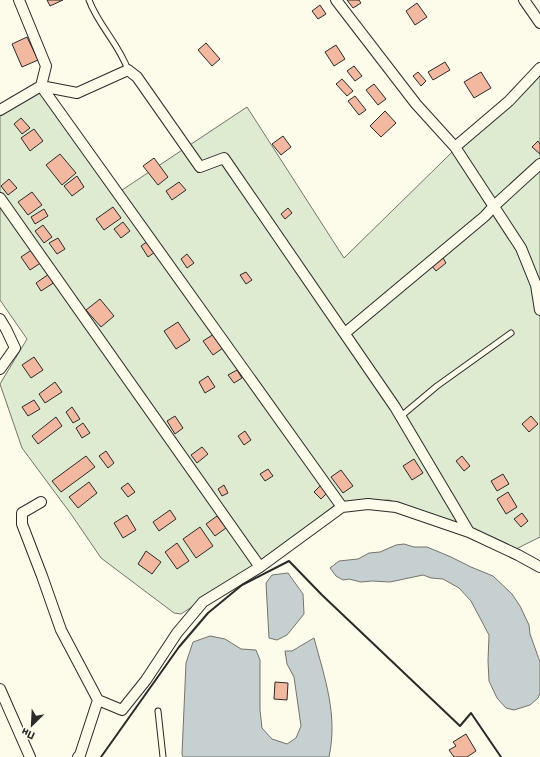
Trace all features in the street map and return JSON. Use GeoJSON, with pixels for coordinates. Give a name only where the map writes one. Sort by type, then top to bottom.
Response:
{"type":"FeatureCollection","features":[{"type":"Feature","properties":{"kind":"street"},"geometry":{"type":"LineString","coordinates":[[19,0],[46,66],[41,86],[342,507]]}},
{"type":"Feature","properties":{"kind":"street"},"geometry":{"type":"LineString","coordinates":[[336,0],[416,104],[455,147],[494,206],[521,248],[536,285],[540,310]]}},
{"type":"Feature","properties":{"kind":"street"},"geometry":{"type":"LineString","coordinates":[[524,0],[540,23]]}},
{"type":"Feature","properties":{"kind":"street"},"geometry":{"type":"LineString","coordinates":[[455,147],[509,102],[540,68]]}},
{"type":"Feature","properties":{"kind":"street"},"geometry":{"type":"LineString","coordinates":[[0,110],[41,86],[77,93],[128,70],[137,77],[200,167],[224,158],[395,407],[469,532]]}},
{"type":"Feature","properties":{"kind":"street"},"geometry":{"type":"LineString","coordinates":[[344,333],[485,216],[540,164]]}},
{"type":"Feature","properties":{"kind":"street"},"geometry":{"type":"LineString","coordinates":[[0,198],[260,567]]}},
{"type":"Feature","properties":{"kind":"street"},"geometry":{"type":"LineString","coordinates":[[0,319],[15,348],[0,369]]}},
{"type":"Feature","properties":{"kind":"street"},"geometry":{"type":"LineString","coordinates":[[41,502],[22,513],[22,524],[61,630],[98,700],[122,710],[146,680],[177,633],[203,602],[260,567],[342,507],[368,504],[396,507],[469,532],[540,567]]}},
{"type":"Feature","properties":{"kind":"street"},"geometry":{"type":"LineString","coordinates":[[0,689],[30,757]]}},
{"type":"Feature","properties":{"kind":"street"},"geometry":{"type":"LineString","coordinates":[[78,757],[98,700]]}},
{"type":"Feature","properties":{"kind":"lane"},"geometry":{"type":"LineString","coordinates":[[89,0],[93,11],[124,58],[128,70]]}},
{"type":"Feature","properties":{"kind":"lane"},"geometry":{"type":"LineString","coordinates":[[400,417],[437,386],[511,333]]}},
{"type":"Feature","properties":{"kind":"lane"},"geometry":{"type":"LineString","coordinates":[[158,711],[163,757]]}},
{"type":"Feature","properties":{"kind":"green space"},"geometry":{"type":"Polygon","coordinates":[[[540,66],[540,537],[514,550],[389,500],[336,504],[280,549],[181,614],[174,613],[101,558],[71,514],[22,448],[0,384],[27,339],[0,300],[0,116],[39,82],[113,196],[247,107],[344,258],[540,66]]]}},
{"type":"Feature","properties":{"kind":"shaded area"},"geometry":{"type":"Polygon","coordinates":[[[404,544],[414,547],[427,547],[493,576],[512,594],[520,606],[529,625],[530,634],[540,662],[540,693],[538,698],[530,705],[514,710],[506,708],[497,698],[489,681],[489,635],[471,601],[459,588],[443,579],[431,578],[423,575],[390,582],[361,582],[349,579],[343,580],[336,576],[330,568],[339,561],[358,559],[369,553],[380,552],[396,545],[404,544]]]}},
{"type":"Feature","properties":{"kind":"shaded area"},"geometry":{"type":"Polygon","coordinates":[[[288,573],[303,594],[304,614],[287,635],[277,640],[269,638],[266,583],[272,575],[288,573]]]}},
{"type":"Feature","properties":{"kind":"shaded area"},"geometry":{"type":"Polygon","coordinates":[[[210,636],[225,639],[241,649],[256,650],[260,660],[260,710],[262,728],[272,739],[287,744],[296,738],[301,726],[294,677],[287,664],[285,651],[292,651],[314,638],[326,683],[331,712],[332,726],[329,757],[183,757],[186,663],[193,642],[210,636]]]}},
{"type":"Feature","properties":{"kind":"building"},"geometry":{"type":"Polygon","coordinates":[[[47,0],[63,0],[50,6],[47,0]]]}},
{"type":"Feature","properties":{"kind":"building"},"geometry":{"type":"Polygon","coordinates":[[[347,0],[359,0],[361,3],[353,8],[347,0]]]}},
{"type":"Feature","properties":{"kind":"building"},"geometry":{"type":"Polygon","coordinates":[[[417,3],[427,17],[415,25],[406,11],[417,3]]]}},
{"type":"Feature","properties":{"kind":"building"},"geometry":{"type":"Polygon","coordinates":[[[320,5],[326,14],[318,19],[312,11],[320,5]]]}},
{"type":"Feature","properties":{"kind":"building"},"geometry":{"type":"Polygon","coordinates":[[[27,37],[38,60],[22,67],[12,44],[27,37]]]}},
{"type":"Feature","properties":{"kind":"building"},"geometry":{"type":"Polygon","coordinates":[[[206,43],[220,59],[212,66],[198,50],[206,43]]]}},
{"type":"Feature","properties":{"kind":"building"},"geometry":{"type":"Polygon","coordinates":[[[336,45],[345,59],[334,66],[325,52],[336,45]]]}},
{"type":"Feature","properties":{"kind":"building"},"geometry":{"type":"Polygon","coordinates":[[[445,62],[450,70],[433,80],[428,72],[445,62]]]}},
{"type":"Feature","properties":{"kind":"building"},"geometry":{"type":"Polygon","coordinates":[[[354,66],[362,76],[355,81],[347,71],[354,66]]]}},
{"type":"Feature","properties":{"kind":"building"},"geometry":{"type":"Polygon","coordinates":[[[418,72],[426,81],[421,86],[413,76],[418,72]]]}},
{"type":"Feature","properties":{"kind":"building"},"geometry":{"type":"Polygon","coordinates":[[[481,72],[491,88],[474,98],[464,82],[481,72]]]}},
{"type":"Feature","properties":{"kind":"building"},"geometry":{"type":"Polygon","coordinates":[[[342,79],[353,91],[347,96],[336,84],[342,79]]]}},
{"type":"Feature","properties":{"kind":"building"},"geometry":{"type":"Polygon","coordinates":[[[374,84],[386,99],[378,105],[366,90],[374,84]]]}},
{"type":"Feature","properties":{"kind":"building"},"geometry":{"type":"Polygon","coordinates":[[[355,96],[366,110],[359,115],[348,101],[355,96]]]}},
{"type":"Feature","properties":{"kind":"building"},"geometry":{"type":"Polygon","coordinates":[[[385,111],[396,123],[381,137],[370,126],[385,111]]]}},
{"type":"Feature","properties":{"kind":"building"},"geometry":{"type":"Polygon","coordinates":[[[21,118],[30,128],[22,134],[14,124],[21,118]]]}},
{"type":"Feature","properties":{"kind":"building"},"geometry":{"type":"Polygon","coordinates":[[[34,129],[43,141],[30,151],[21,138],[34,129]]]}},
{"type":"Feature","properties":{"kind":"building"},"geometry":{"type":"Polygon","coordinates":[[[283,136],[291,147],[281,155],[272,144],[283,136]]]}},
{"type":"Feature","properties":{"kind":"building"},"geometry":{"type":"Polygon","coordinates":[[[538,141],[540,144],[540,154],[532,147],[538,141]]]}},
{"type":"Feature","properties":{"kind":"building"},"geometry":{"type":"Polygon","coordinates":[[[60,154],[76,173],[62,185],[46,165],[60,154]]]}},
{"type":"Feature","properties":{"kind":"building"},"geometry":{"type":"Polygon","coordinates":[[[154,158],[168,177],[158,185],[143,166],[154,158]]]}},
{"type":"Feature","properties":{"kind":"building"},"geometry":{"type":"Polygon","coordinates":[[[77,176],[84,187],[72,196],[64,186],[77,176]]]}},
{"type":"Feature","properties":{"kind":"building"},"geometry":{"type":"Polygon","coordinates":[[[9,179],[17,188],[8,195],[1,186],[9,179]]]}},
{"type":"Feature","properties":{"kind":"building"},"geometry":{"type":"Polygon","coordinates":[[[179,182],[186,190],[172,200],[166,191],[179,182]]]}},
{"type":"Feature","properties":{"kind":"building"},"geometry":{"type":"Polygon","coordinates":[[[32,192],[42,205],[28,215],[18,202],[32,192]]]}},
{"type":"Feature","properties":{"kind":"building"},"geometry":{"type":"Polygon","coordinates":[[[113,207],[121,218],[104,230],[96,219],[113,207]]]}},
{"type":"Feature","properties":{"kind":"building"},"geometry":{"type":"Polygon","coordinates":[[[288,208],[292,213],[285,219],[281,214],[288,208]]]}},
{"type":"Feature","properties":{"kind":"building"},"geometry":{"type":"Polygon","coordinates":[[[44,209],[48,216],[35,224],[31,217],[44,209]]]}},
{"type":"Feature","properties":{"kind":"building"},"geometry":{"type":"Polygon","coordinates":[[[123,222],[130,231],[121,238],[114,229],[123,222]]]}},
{"type":"Feature","properties":{"kind":"building"},"geometry":{"type":"Polygon","coordinates":[[[43,225],[52,237],[44,243],[35,231],[43,225]]]}},
{"type":"Feature","properties":{"kind":"building"},"geometry":{"type":"Polygon","coordinates":[[[58,238],[65,249],[57,254],[49,243],[58,238]]]}},
{"type":"Feature","properties":{"kind":"building"},"geometry":{"type":"Polygon","coordinates":[[[148,241],[155,252],[148,257],[141,246],[148,241]]]}},
{"type":"Feature","properties":{"kind":"building"},"geometry":{"type":"Polygon","coordinates":[[[33,249],[42,262],[30,270],[21,257],[33,249]]]}},
{"type":"Feature","properties":{"kind":"building"},"geometry":{"type":"Polygon","coordinates":[[[187,254],[194,263],[187,268],[181,259],[187,254]]]}},
{"type":"Feature","properties":{"kind":"building"},"geometry":{"type":"Polygon","coordinates":[[[442,256],[446,263],[436,271],[431,265],[442,256]]]}},
{"type":"Feature","properties":{"kind":"building"},"geometry":{"type":"Polygon","coordinates":[[[246,272],[252,280],[246,284],[240,275],[246,272]]]}},
{"type":"Feature","properties":{"kind":"building"},"geometry":{"type":"Polygon","coordinates":[[[49,274],[55,282],[41,291],[36,283],[49,274]]]}},
{"type":"Feature","properties":{"kind":"building"},"geometry":{"type":"Polygon","coordinates":[[[100,299],[114,316],[101,327],[86,310],[100,299]]]}},
{"type":"Feature","properties":{"kind":"building"},"geometry":{"type":"Polygon","coordinates":[[[178,322],[190,340],[176,349],[164,331],[178,322]]]}},
{"type":"Feature","properties":{"kind":"building"},"geometry":{"type":"Polygon","coordinates":[[[214,334],[223,348],[213,355],[203,341],[214,334]]]}},
{"type":"Feature","properties":{"kind":"building"},"geometry":{"type":"Polygon","coordinates":[[[34,357],[43,370],[31,378],[22,365],[34,357]]]}},
{"type":"Feature","properties":{"kind":"building"},"geometry":{"type":"Polygon","coordinates":[[[237,370],[242,378],[234,383],[228,375],[237,370]]]}},
{"type":"Feature","properties":{"kind":"building"},"geometry":{"type":"Polygon","coordinates":[[[208,376],[215,387],[205,393],[199,382],[208,376]]]}},
{"type":"Feature","properties":{"kind":"building"},"geometry":{"type":"Polygon","coordinates":[[[55,382],[62,392],[45,403],[39,394],[55,382]]]}},
{"type":"Feature","properties":{"kind":"building"},"geometry":{"type":"Polygon","coordinates":[[[34,400],[40,409],[28,416],[22,407],[34,400]]]}},
{"type":"Feature","properties":{"kind":"building"},"geometry":{"type":"Polygon","coordinates":[[[72,407],[80,419],[73,423],[66,412],[72,407]]]}},
{"type":"Feature","properties":{"kind":"building"},"geometry":{"type":"Polygon","coordinates":[[[175,416],[183,428],[175,434],[167,421],[175,416]]]}},
{"type":"Feature","properties":{"kind":"building"},"geometry":{"type":"Polygon","coordinates":[[[531,416],[538,424],[529,432],[522,424],[531,416]]]}},
{"type":"Feature","properties":{"kind":"building"},"geometry":{"type":"Polygon","coordinates":[[[56,417],[62,426],[38,444],[32,436],[56,417]]]}},
{"type":"Feature","properties":{"kind":"building"},"geometry":{"type":"Polygon","coordinates":[[[83,423],[90,433],[82,438],[76,428],[83,423]]]}},
{"type":"Feature","properties":{"kind":"building"},"geometry":{"type":"Polygon","coordinates":[[[245,431],[251,440],[244,445],[238,436],[245,431]]]}},
{"type":"Feature","properties":{"kind":"building"},"geometry":{"type":"Polygon","coordinates":[[[202,447],[208,454],[197,463],[191,455],[202,447]]]}},
{"type":"Feature","properties":{"kind":"building"},"geometry":{"type":"Polygon","coordinates":[[[106,451],[114,463],[108,468],[99,456],[106,451]]]}},
{"type":"Feature","properties":{"kind":"building"},"geometry":{"type":"Polygon","coordinates":[[[86,456],[95,467],[61,492],[52,481],[86,456]]]}},
{"type":"Feature","properties":{"kind":"building"},"geometry":{"type":"Polygon","coordinates":[[[462,456],[470,466],[464,471],[456,461],[462,456]]]}},
{"type":"Feature","properties":{"kind":"building"},"geometry":{"type":"Polygon","coordinates":[[[414,459],[423,473],[412,480],[403,466],[414,459]]]}},
{"type":"Feature","properties":{"kind":"building"},"geometry":{"type":"Polygon","coordinates":[[[268,469],[273,476],[265,481],[260,474],[268,469]]]}},
{"type":"Feature","properties":{"kind":"building"},"geometry":{"type":"Polygon","coordinates":[[[341,470],[353,486],[343,493],[331,477],[341,470]]]}},
{"type":"Feature","properties":{"kind":"building"},"geometry":{"type":"Polygon","coordinates":[[[503,474],[509,484],[497,491],[491,481],[503,474]]]}},
{"type":"Feature","properties":{"kind":"building"},"geometry":{"type":"Polygon","coordinates":[[[89,482],[97,493],[78,508],[69,497],[89,482]]]}},
{"type":"Feature","properties":{"kind":"building"},"geometry":{"type":"Polygon","coordinates":[[[128,483],[135,492],[128,497],[121,488],[128,483]]]}},
{"type":"Feature","properties":{"kind":"building"},"geometry":{"type":"Polygon","coordinates":[[[224,485],[228,493],[222,496],[218,489],[224,485]]]}},
{"type":"Feature","properties":{"kind":"building"},"geometry":{"type":"Polygon","coordinates":[[[320,486],[327,493],[321,499],[314,492],[320,486]]]}},
{"type":"Feature","properties":{"kind":"building"},"geometry":{"type":"Polygon","coordinates":[[[508,492],[517,507],[506,514],[497,499],[508,492]]]}},
{"type":"Feature","properties":{"kind":"building"},"geometry":{"type":"Polygon","coordinates":[[[170,510],[176,519],[159,531],[153,522],[170,510]]]}},
{"type":"Feature","properties":{"kind":"building"},"geometry":{"type":"Polygon","coordinates":[[[522,513],[528,521],[521,527],[514,519],[522,513]]]}},
{"type":"Feature","properties":{"kind":"building"},"geometry":{"type":"Polygon","coordinates":[[[127,515],[136,530],[123,538],[114,523],[127,515]]]}},
{"type":"Feature","properties":{"kind":"building"},"geometry":{"type":"Polygon","coordinates":[[[217,516],[226,528],[215,536],[206,524],[217,516]]]}},
{"type":"Feature","properties":{"kind":"building"},"geometry":{"type":"Polygon","coordinates":[[[200,527],[213,546],[196,558],[183,539],[200,527]]]}},
{"type":"Feature","properties":{"kind":"building"},"geometry":{"type":"Polygon","coordinates":[[[177,543],[189,561],[177,569],[165,552],[177,543]]]}},
{"type":"Feature","properties":{"kind":"building"},"geometry":{"type":"Polygon","coordinates":[[[146,551],[161,562],[152,574],[138,564],[146,551]]]}},
{"type":"Feature","properties":{"kind":"building"},"geometry":{"type":"Polygon","coordinates":[[[275,682],[288,683],[287,700],[274,699],[275,682]]]}},
{"type":"Feature","properties":{"kind":"building"},"geometry":{"type":"Polygon","coordinates":[[[466,734],[476,751],[467,757],[454,757],[449,750],[456,746],[453,742],[466,734]]]}},
{"type":"Feature","properties":{"kind":"wall"},"geometry":{"type":"LineString","coordinates":[[101,757],[179,647],[208,613],[242,585],[289,561],[322,595],[460,726],[471,713],[501,757]]}}]}
